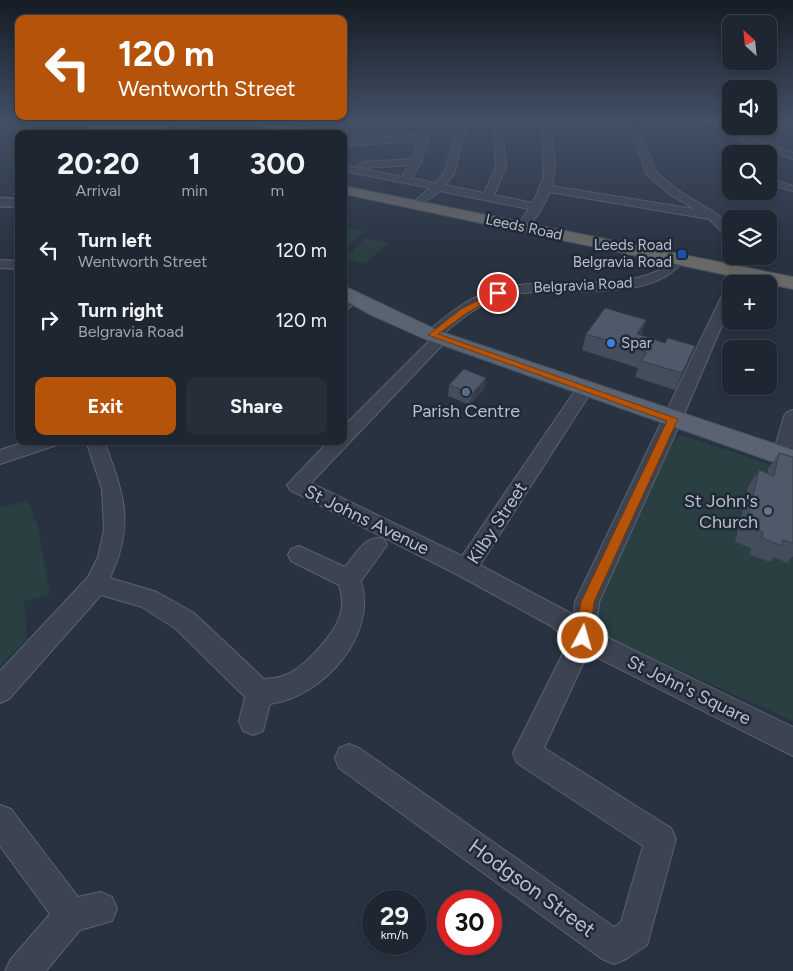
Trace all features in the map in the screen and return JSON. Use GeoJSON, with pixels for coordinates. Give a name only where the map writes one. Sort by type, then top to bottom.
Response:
{"type":"FeatureCollection","features":[{"type":"Feature","properties":{"kind":"highway","name":"Leeds Road"},"geometry":{"type":"LineString","coordinates":[[347,191],[793,283]]}},
{"type":"Feature","properties":{"kind":"main road"},"geometry":{"type":"LineString","coordinates":[[347,299],[436,336],[788,458]]}},
{"type":"Feature","properties":{"kind":"street"},"geometry":{"type":"LineString","coordinates":[[347,167],[383,164]]}},
{"type":"Feature","properties":{"kind":"street"},"geometry":{"type":"LineString","coordinates":[[404,181],[415,164]]}},
{"type":"Feature","properties":{"kind":"street"},"geometry":{"type":"LineString","coordinates":[[416,205],[438,187],[449,174],[452,164]]}},
{"type":"Feature","properties":{"kind":"street"},"geometry":{"type":"LineString","coordinates":[[488,197],[501,164]]}},
{"type":"Feature","properties":{"kind":"street"},"geometry":{"type":"LineString","coordinates":[[522,227],[548,188],[550,164]]}},
{"type":"Feature","properties":{"kind":"street"},"geometry":{"type":"LineString","coordinates":[[647,164],[651,173],[675,193],[713,216],[722,225]]}},
{"type":"Feature","properties":{"kind":"street"},"geometry":{"type":"LineString","coordinates":[[347,168],[537,207]]}},
{"type":"Feature","properties":{"kind":"street"},"geometry":{"type":"LineString","coordinates":[[548,188],[713,216]]}},
{"type":"Feature","properties":{"kind":"street"},"geometry":{"type":"LineString","coordinates":[[0,202],[15,203]]}},
{"type":"Feature","properties":{"kind":"street","name":"Belgravia Road"},"geometry":{"type":"LineString","coordinates":[[436,336],[464,311],[498,293],[519,289],[639,282],[666,274],[675,267],[679,259]]}},
{"type":"Feature","properties":{"kind":"street"},"geometry":{"type":"LineString","coordinates":[[0,264],[15,265]]}},
{"type":"Feature","properties":{"kind":"street"},"geometry":{"type":"LineString","coordinates":[[583,638],[587,602],[673,419],[722,308]]}},
{"type":"Feature","properties":{"kind":"street"},"geometry":{"type":"LineString","coordinates":[[347,434],[436,336]]}},
{"type":"Feature","properties":{"kind":"street","name":"Kilby Street"},"geometry":{"type":"LineString","coordinates":[[583,638],[560,618],[466,568],[585,389]]}},
{"type":"Feature","properties":{"kind":"street"},"geometry":{"type":"LineString","coordinates":[[788,458],[793,416]]}},
{"type":"Feature","properties":{"kind":"street"},"geometry":{"type":"LineString","coordinates":[[0,457],[38,445]]}},
{"type":"Feature","properties":{"kind":"street"},"geometry":{"type":"LineString","coordinates":[[0,690],[52,618],[96,584],[109,557],[115,530],[112,489],[96,445]]}},
{"type":"Feature","properties":{"kind":"street","name":"St Johns Avenue"},"geometry":{"type":"LineString","coordinates":[[336,445],[297,485],[466,568]]}},
{"type":"Feature","properties":{"kind":"street"},"geometry":{"type":"LineString","coordinates":[[349,579],[376,545]]}},
{"type":"Feature","properties":{"kind":"street"},"geometry":{"type":"LineString","coordinates":[[259,692],[289,687],[313,673],[332,651],[350,622],[355,602],[349,579],[299,554]]}},
{"type":"Feature","properties":{"kind":"street"},"geometry":{"type":"LineString","coordinates":[[96,584],[149,599],[185,621],[259,692]]}},
{"type":"Feature","properties":{"kind":"street","name":"St John's Square"},"geometry":{"type":"LineString","coordinates":[[583,638],[793,742]]}},
{"type":"Feature","properties":{"kind":"street","name":"Hodgson Street"},"geometry":{"type":"LineString","coordinates":[[349,758],[614,947],[635,933],[660,839],[527,753],[583,638]]}},
{"type":"Feature","properties":{"kind":"street"},"geometry":{"type":"LineString","coordinates":[[253,721],[259,692]]}},
{"type":"Feature","properties":{"kind":"street"},"geometry":{"type":"LineString","coordinates":[[0,820],[86,912],[23,971]]}},
{"type":"Feature","properties":{"kind":"green space"},"geometry":{"type":"Polygon","coordinates":[[[347,228],[364,231],[347,247],[347,228]]]}},
{"type":"Feature","properties":{"kind":"green space"},"geometry":{"type":"Polygon","coordinates":[[[366,238],[388,243],[365,264],[347,260],[347,256],[366,238]]]}},
{"type":"Feature","properties":{"kind":"green space"},"geometry":{"type":"Polygon","coordinates":[[[678,436],[688,437],[793,472],[793,721],[598,633],[594,623],[594,611],[672,438],[678,436]]]}},
{"type":"Feature","properties":{"kind":"green space"},"geometry":{"type":"Polygon","coordinates":[[[28,500],[38,527],[50,594],[24,602],[27,639],[0,666],[0,508],[28,500]]]}},
{"type":"Feature","properties":{"kind":"building"},"geometry":{"type":"Polygon","coordinates":[[[605,308],[646,320],[637,334],[665,343],[668,338],[695,346],[682,373],[641,361],[647,352],[586,334],[605,308]]]}},
{"type":"Feature","properties":{"kind":"building"},"geometry":{"type":"Polygon","coordinates":[[[464,369],[486,378],[472,394],[449,385],[464,369]]]}},
{"type":"Feature","properties":{"kind":"building","name":"St John's Church"},"geometry":{"type":"Polygon","coordinates":[[[779,453],[793,457],[793,543],[783,540],[782,546],[762,538],[763,532],[746,525],[759,470],[774,476],[779,453]]]}},
{"type":"Feature","properties":{"kind":"place","name":"Leeds Road Belgravia Road"},"geometry":{"type":"Point","coordinates":[682,254]}},
{"type":"Feature","properties":{"kind":"place","name":"Spar"},"geometry":{"type":"Point","coordinates":[611,343]}},
{"type":"Feature","properties":{"kind":"place","name":"Parish Centre"},"geometry":{"type":"Point","coordinates":[466,392]}},
{"type":"Feature","properties":{"kind":"place","name":"St John's Church"},"geometry":{"type":"Point","coordinates":[768,511]}},
{"type":"Feature","properties":{"kind":"route"},"geometry":{"type":"LineString","coordinates":[[498,293],[464,311],[432,335],[673,419],[587,602],[583,638]]}}]}
